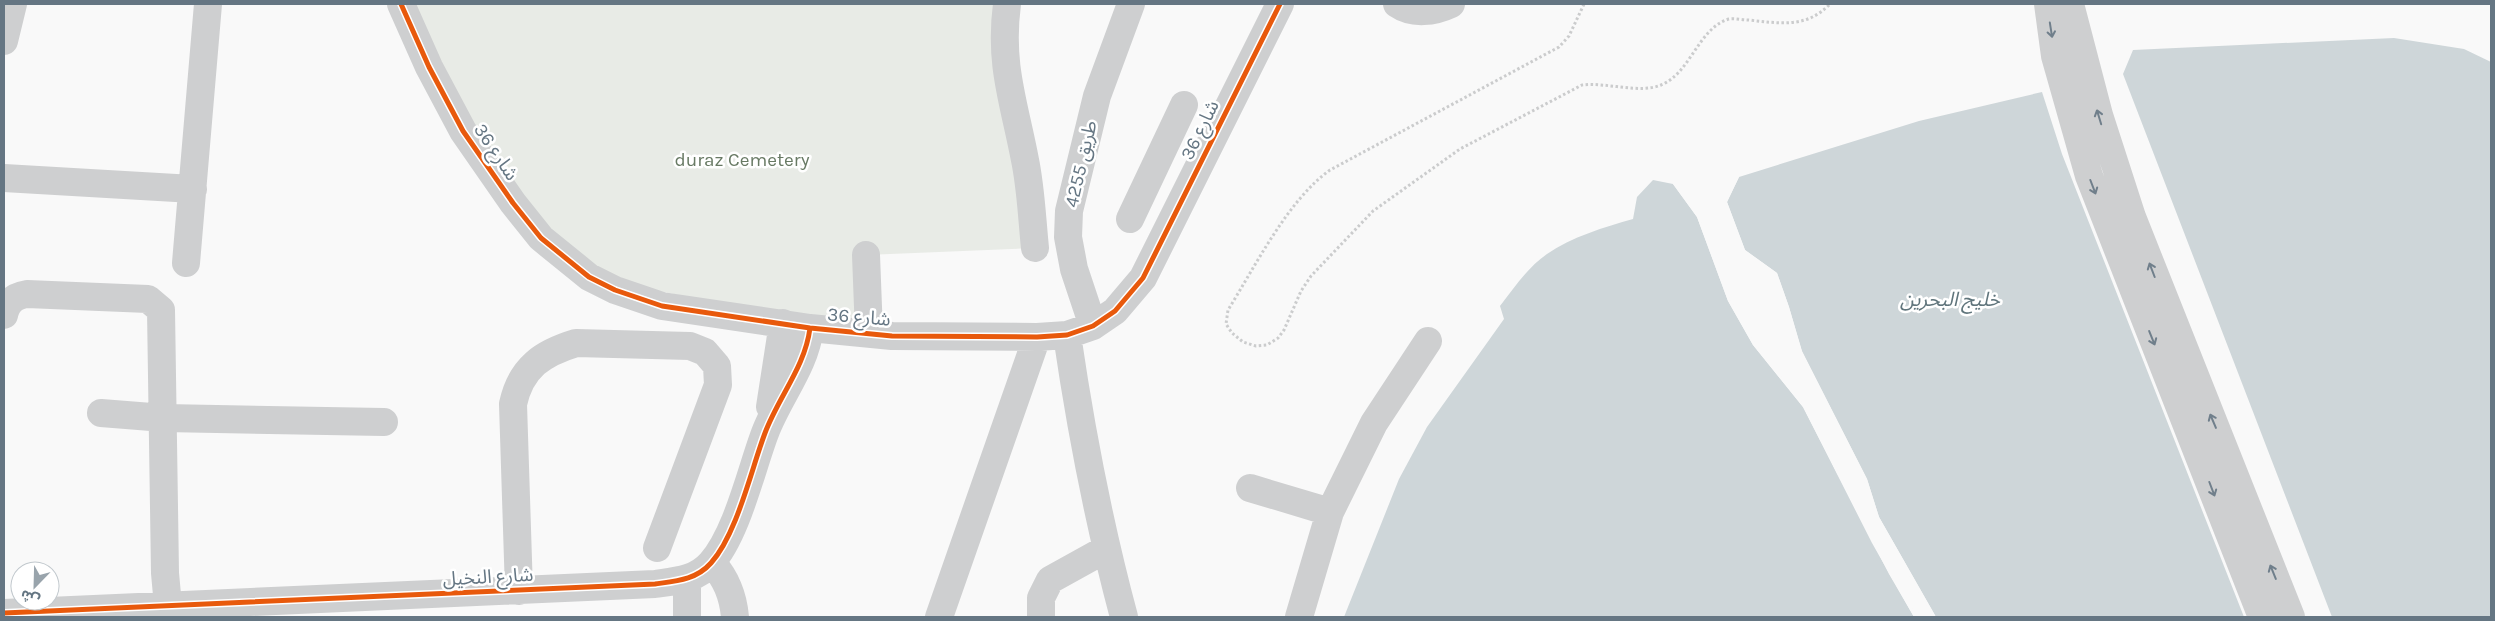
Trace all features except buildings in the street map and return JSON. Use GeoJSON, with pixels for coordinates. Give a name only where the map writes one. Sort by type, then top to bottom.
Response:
{"type":"FeatureCollection","features":[{"type":"Feature","properties":{"kind":"street"},"geometry":{"type":"LineString","coordinates":[[4,41],[13,4]]}},
{"type":"Feature","properties":{"kind":"street"},"geometry":{"type":"LineString","coordinates":[[186,263],[208,4]]}},
{"type":"Feature","properties":{"kind":"street","name":"شارع 36"},"geometry":{"type":"LineString","coordinates":[[401,4],[429,67],[463,131],[541,238],[589,278],[615,290],[662,306],[810,328],[869,333],[1037,337],[1067,336],[1093,326],[1115,311],[1143,278],[1280,4]]}},
{"type":"Feature","properties":{"kind":"street"},"geometry":{"type":"LineString","coordinates":[[1007,4],[1004,36],[1007,80],[1026,162],[1035,248]]}},
{"type":"Feature","properties":{"kind":"street","name":"طريق 4255"},"geometry":{"type":"LineString","coordinates":[[1093,326],[1074,269],[1068,237],[1069,211],[1097,96],[1132,4]]}},
{"type":"Feature","properties":{"kind":"street"},"geometry":{"type":"LineString","coordinates":[[1397,4],[1406,10],[1419,11],[1432,10],[1451,4]]}},
{"type":"Feature","properties":{"kind":"street"},"geometry":{"type":"LineString","coordinates":[[2065,5],[2082,49],[2098,115],[2132,218],[2291,617]]}},
{"type":"Feature","properties":{"kind":"street"},"geometry":{"type":"LineString","coordinates":[[2065,5],[2055,56],[2089,176],[2262,617]]}},
{"type":"Feature","properties":{"kind":"street"},"geometry":{"type":"LineString","coordinates":[[1130,219],[1178,117],[1209,146]]}},
{"type":"Feature","properties":{"kind":"street"},"geometry":{"type":"LineString","coordinates":[[4,178],[193,189]]}},
{"type":"Feature","properties":{"kind":"street"},"geometry":{"type":"LineString","coordinates":[[866,255],[869,333]]}},
{"type":"Feature","properties":{"kind":"street"},"geometry":{"type":"LineString","coordinates":[[4,316],[10,301],[18,296],[27,294],[142,298],[153,301],[161,310],[165,573],[168,606]]}},
{"type":"Feature","properties":{"kind":"street","name":"شارع النخيل"},"geometry":{"type":"LineString","coordinates":[[766,430],[783,324]]}},
{"type":"Feature","properties":{"kind":"street","name":"شارع النخيل"},"geometry":{"type":"LineString","coordinates":[[4,613],[62,614],[168,606],[655,584],[687,579],[700,574],[712,562],[735,516],[766,430],[800,367],[805,354],[810,328]]}},
{"type":"Feature","properties":{"kind":"street"},"geometry":{"type":"LineString","coordinates":[[1067,336],[1083,442],[1106,548],[1124,617]]}},
{"type":"Feature","properties":{"kind":"street"},"geometry":{"type":"LineString","coordinates":[[939,617],[1037,337]]}},
{"type":"Feature","properties":{"kind":"street"},"geometry":{"type":"LineString","coordinates":[[1299,617],[1330,512],[1374,422],[1428,341]]}},
{"type":"Feature","properties":{"kind":"street"},"geometry":{"type":"LineString","coordinates":[[519,591],[513,404],[522,379],[531,367],[543,355],[558,348],[576,343],[690,346],[704,352],[717,366],[718,385],[657,548]]}},
{"type":"Feature","properties":{"kind":"street"},"geometry":{"type":"LineString","coordinates":[[101,413],[164,418],[384,422]]}},
{"type":"Feature","properties":{"kind":"street"},"geometry":{"type":"LineString","coordinates":[[1250,488],[1330,512]]}},
{"type":"Feature","properties":{"kind":"street"},"geometry":{"type":"LineString","coordinates":[[1041,617],[1041,598],[1050,580],[1106,548]]}},
{"type":"Feature","properties":{"kind":"street"},"geometry":{"type":"LineString","coordinates":[[712,562],[731,593],[735,617]]}},
{"type":"Feature","properties":{"kind":"street"},"geometry":{"type":"LineString","coordinates":[[687,579],[687,617]]}},
{"type":"Feature","properties":{"kind":"path"},"geometry":{"type":"LineString","coordinates":[[1584,4],[1569,36],[1559,47],[1330,170],[1313,182],[1285,220],[1228,310],[1226,324],[1232,333],[1243,342],[1256,346],[1267,345],[1278,338],[1284,330],[1300,291],[1311,276],[1373,210],[1460,149],[1582,86],[1594,83],[1647,88],[1662,85],[1674,76],[1719,24],[1730,19],[1796,23],[1816,17],[1830,4]]}},
{"type":"Feature","properties":{"kind":"green space","name":"duraz Cemetery"},"geometry":{"type":"Polygon","coordinates":[[[401,4],[1010,4],[1035,248],[866,255],[869,333],[589,277],[513,203],[401,4]]]}},
{"type":"Feature","properties":{"kind":"water"},"geometry":{"type":"Polygon","coordinates":[[[2394,38],[2464,49],[2491,62],[2491,617],[2332,617],[2123,74],[2133,50],[2394,38]]]}},
{"type":"Feature","properties":{"kind":"water","name":"خليج البحرين"},"geometry":{"type":"Polygon","coordinates":[[[2042,92],[2062,154],[2244,617],[1936,617],[1879,517],[1867,479],[1802,351],[1777,273],[1745,250],[1727,202],[1739,177],[1919,121],[2042,92]]]}},
{"type":"Feature","properties":{"kind":"water"},"geometry":{"type":"Polygon","coordinates":[[[1653,180],[1673,184],[1697,217],[1728,301],[1753,345],[1803,407],[1889,574],[1914,617],[1344,617],[1399,479],[1427,427],[1504,319],[1500,306],[1527,271],[1556,248],[1600,229],[1633,219],[1637,197],[1653,180]]]}},
{"type":"Feature","properties":{"kind":"pier"},"geometry":{"type":"Polygon","coordinates":[[[1736,177],[1739,177],[1727,202],[1745,250],[1777,273],[1802,352],[1867,479],[1879,517],[1936,617],[1933,617],[1927,607],[1877,518],[1864,480],[1799,352],[1787,307],[1775,275],[1743,251],[1725,202],[1736,177]]]}},
{"type":"Feature","properties":{"kind":"pier"},"geometry":{"type":"Polygon","coordinates":[[[1673,184],[1676,184],[1699,216],[1730,299],[1755,343],[1805,406],[1874,542],[1917,617],[1914,617],[1872,543],[1803,407],[1753,345],[1728,301],[1697,217],[1673,184]]]}},
{"type":"Feature","properties":{"kind":"cycle path"},"geometry":{"type":"LineString","coordinates":[[401,4],[429,67],[463,131],[513,203],[541,238],[589,277],[615,290],[662,306],[810,328],[892,336],[1037,337],[1067,335],[1093,326],[1115,311],[1143,278],[1280,4]]}},
{"type":"Feature","properties":{"kind":"cycle path"},"geometry":{"type":"LineString","coordinates":[[4,613],[655,584],[678,581],[705,569],[720,551],[728,536],[736,519],[765,433],[803,356],[810,328]]}}]}
